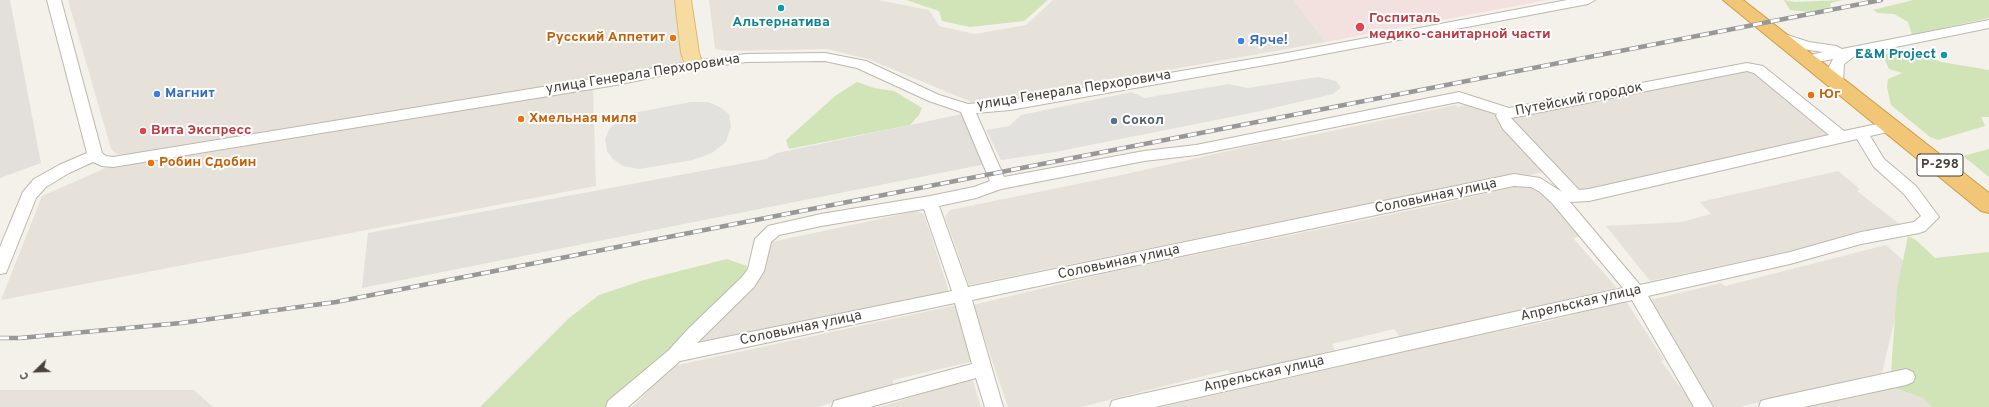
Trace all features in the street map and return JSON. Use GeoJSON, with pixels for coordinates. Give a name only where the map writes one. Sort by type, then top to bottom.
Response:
{"type":"FeatureCollection","features":[{"type":"Feature","properties":{"kind":"highway","name":"Р-298"},"geometry":{"type":"LineString","coordinates":[[1732,0],[1989,205]]}},
{"type":"Feature","properties":{"kind":"main road"},"geometry":{"type":"LineString","coordinates":[[683,0],[690,53],[694,64]]}},
{"type":"Feature","properties":{"kind":"street"},"geometry":{"type":"LineString","coordinates":[[0,268],[28,196],[40,183],[64,169],[95,156],[54,0]]}},
{"type":"Feature","properties":{"kind":"street","name":"улица Генерала Перхоровича"},"geometry":{"type":"LineString","coordinates":[[95,156],[102,161],[113,162],[616,80],[694,64],[746,58],[825,57],[861,64],[934,98],[967,109],[1010,105],[1282,58],[1588,0]]}},
{"type":"Feature","properties":{"kind":"street"},"geometry":{"type":"LineString","coordinates":[[1807,60],[1989,24]]}},
{"type":"Feature","properties":{"kind":"street"},"geometry":{"type":"LineString","coordinates":[[1776,36],[1819,48],[1852,52]]}},
{"type":"Feature","properties":{"kind":"street"},"geometry":{"type":"LineString","coordinates":[[1836,83],[1835,71],[1838,62],[1852,52]]}},
{"type":"Feature","properties":{"kind":"street","name":"Путейский городок"},"geometry":{"type":"LineString","coordinates":[[1574,195],[1508,124],[1503,116],[1508,113],[1747,67],[1758,69],[1841,137]]}},
{"type":"Feature","properties":{"kind":"street","name":"Соловьиная улица"},"geometry":{"type":"LineString","coordinates":[[616,407],[675,355],[694,334],[748,282],[756,271],[763,239],[774,230],[821,220],[930,202],[976,192],[999,184],[1144,156],[1196,150],[1459,97],[1508,113]]}},
{"type":"Feature","properties":{"kind":"street"},"geometry":{"type":"LineString","coordinates":[[967,109],[999,184]]}},
{"type":"Feature","properties":{"kind":"street"},"geometry":{"type":"LineString","coordinates":[[1558,199],[1574,195],[1589,195],[1891,126]]}},
{"type":"Feature","properties":{"kind":"street","name":"Апрельская улица"},"geometry":{"type":"LineString","coordinates":[[1119,407],[1790,258],[1861,238],[1919,227],[1931,217],[1910,190],[1879,163],[1861,133]]}},
{"type":"Feature","properties":{"kind":"street","name":"Соловьиная улица"},"geometry":{"type":"LineString","coordinates":[[675,355],[1514,180],[1534,182],[1546,188],[1558,199],[1636,292],[1704,407]]}},
{"type":"Feature","properties":{"kind":"street"},"geometry":{"type":"LineString","coordinates":[[930,202],[962,296],[994,407]]}},
{"type":"Feature","properties":{"kind":"street"},"geometry":{"type":"LineString","coordinates":[[841,407],[982,369]]}},
{"type":"Feature","properties":{"kind":"street"},"geometry":{"type":"LineString","coordinates":[[1768,407],[1906,377]]}},
{"type":"Feature","properties":{"kind":"shaded area"},"geometry":{"type":"Polygon","coordinates":[[[0,0],[10,0],[41,163],[0,178],[0,0]]]}},
{"type":"Feature","properties":{"kind":"shaded area"},"geometry":{"type":"Polygon","coordinates":[[[68,0],[678,0],[685,55],[681,62],[669,67],[127,155],[117,154],[111,149],[68,0]]]}},
{"type":"Feature","properties":{"kind":"shaded area"},"geometry":{"type":"Polygon","coordinates":[[[709,0],[878,0],[929,10],[939,26],[975,34],[1026,25],[1053,0],[1294,0],[1326,42],[976,104],[868,59],[827,49],[727,51],[715,49],[709,0]]]}},
{"type":"Feature","properties":{"kind":"shaded area","name":"Госпиталь медико-санитарной части"},"geometry":{"type":"Polygon","coordinates":[[[1294,0],[1547,0],[1326,42],[1294,0]]]}},
{"type":"Feature","properties":{"kind":"shaded area"},"geometry":{"type":"Polygon","coordinates":[[[1747,69],[1757,72],[1822,127],[1830,137],[1592,190],[1580,190],[1570,188],[1509,117],[1747,69]]]}},
{"type":"Feature","properties":{"kind":"shaded area","name":"Сокол"},"geometry":{"type":"Polygon","coordinates":[[[1318,77],[1336,81],[1341,88],[1333,94],[1256,112],[1055,152],[1001,160],[986,130],[1009,126],[1021,115],[1132,92],[1144,98],[1229,84],[1248,88],[1318,77]]]}},
{"type":"Feature","properties":{"kind":"shaded area"},"geometry":{"type":"Polygon","coordinates":[[[593,87],[596,186],[1,300],[42,196],[108,167],[593,87]]]}},
{"type":"Feature","properties":{"kind":"shaded area"},"geometry":{"type":"Polygon","coordinates":[[[691,102],[708,102],[720,107],[729,114],[731,126],[726,142],[712,153],[693,160],[639,169],[623,166],[613,159],[607,151],[605,139],[610,128],[621,118],[633,113],[691,102]]]}},
{"type":"Feature","properties":{"kind":"shaded area"},"geometry":{"type":"Polygon","coordinates":[[[1473,103],[1493,112],[1548,171],[1522,177],[1517,173],[969,285],[945,217],[950,210],[1126,174],[1281,139],[1283,141],[1456,105],[1458,107],[1473,103]]]}},
{"type":"Feature","properties":{"kind":"shaded area"},"geometry":{"type":"Polygon","coordinates":[[[962,114],[986,164],[362,288],[368,233],[766,159],[777,153],[962,114]]]}},
{"type":"Feature","properties":{"kind":"shaded area"},"geometry":{"type":"Polygon","coordinates":[[[1838,171],[1860,189],[1857,191],[1901,225],[1879,232],[1650,281],[1606,226],[1681,222],[1711,214],[1700,202],[1838,171]]]}},
{"type":"Feature","properties":{"kind":"shaded area"},"geometry":{"type":"Polygon","coordinates":[[[1527,184],[1538,189],[1581,236],[1573,238],[1617,288],[1400,337],[1394,329],[1332,344],[1335,350],[1231,375],[1228,370],[1081,407],[1008,407],[973,305],[1111,272],[1427,207],[1527,184]]]}},
{"type":"Feature","properties":{"kind":"shaded area"},"geometry":{"type":"Polygon","coordinates":[[[917,211],[924,214],[949,292],[836,316],[835,314],[703,345],[699,334],[751,283],[767,243],[917,211]]]}},
{"type":"Feature","properties":{"kind":"shaded area"},"geometry":{"type":"Polygon","coordinates":[[[1886,245],[1908,265],[1882,373],[1739,407],[1714,407],[1650,300],[1721,283],[1725,286],[1886,245]]]}},
{"type":"Feature","properties":{"kind":"shaded area"},"geometry":{"type":"Polygon","coordinates":[[[1626,301],[1664,360],[1661,361],[1695,407],[1161,407],[1344,366],[1411,349],[1545,322],[1626,301]]]}},
{"type":"Feature","properties":{"kind":"shaded area"},"geometry":{"type":"Polygon","coordinates":[[[957,305],[973,357],[970,362],[893,380],[894,386],[817,407],[632,407],[673,366],[957,305]]]}},
{"type":"Feature","properties":{"kind":"shaded area"},"geometry":{"type":"Polygon","coordinates":[[[969,379],[973,381],[981,407],[880,407],[969,379]]]}},
{"type":"Feature","properties":{"kind":"shaded area"},"geometry":{"type":"Polygon","coordinates":[[[1924,380],[1949,407],[1800,407],[1924,380]]]}},
{"type":"Feature","properties":{"kind":"shaded area"},"geometry":{"type":"Polygon","coordinates":[[[0,390],[194,390],[213,407],[0,407],[0,390]]]}},
{"type":"Feature","properties":{"kind":"green space"},"geometry":{"type":"Polygon","coordinates":[[[906,0],[1048,0],[1024,21],[970,27],[942,21],[939,11],[906,0]]]}},
{"type":"Feature","properties":{"kind":"green space"},"geometry":{"type":"Polygon","coordinates":[[[1784,0],[1795,2],[1842,0],[1831,3],[1830,8],[1809,12],[1790,10],[1784,0]]]}},
{"type":"Feature","properties":{"kind":"green space"},"geometry":{"type":"Polygon","coordinates":[[[1913,0],[1989,0],[1989,18],[1912,35],[1908,22],[1894,14],[1878,13],[1873,10],[1913,0]]]}},
{"type":"Feature","properties":{"kind":"green space"},"geometry":{"type":"Polygon","coordinates":[[[1913,50],[1941,62],[1989,70],[1989,117],[1981,117],[1985,126],[1938,140],[1930,137],[1891,105],[1887,87],[1888,79],[1902,73],[1889,69],[1883,56],[1889,53],[1913,50]]]}},
{"type":"Feature","properties":{"kind":"green space"},"geometry":{"type":"Polygon","coordinates":[[[857,82],[874,88],[894,91],[922,108],[919,115],[910,125],[789,149],[786,140],[835,96],[857,82]]]}},
{"type":"Feature","properties":{"kind":"green space"},"geometry":{"type":"Polygon","coordinates":[[[1989,149],[1989,177],[1963,156],[1989,149]]]}},
{"type":"Feature","properties":{"kind":"green space"},"geometry":{"type":"Polygon","coordinates":[[[1908,236],[1916,240],[1935,258],[1989,252],[1989,407],[1932,407],[1923,398],[1890,386],[1897,289],[1908,236]]]}},
{"type":"Feature","properties":{"kind":"green space"},"geometry":{"type":"Polygon","coordinates":[[[727,259],[747,266],[744,281],[609,407],[480,407],[569,318],[599,295],[644,280],[727,259]]]}},
{"type":"Feature","properties":{"kind":"railway"},"geometry":{"type":"LineString","coordinates":[[0,338],[20,338],[181,323],[336,302],[1881,0]]}},
{"type":"Feature","properties":{"kind":"place","name":"Альтернатива"},"geometry":{"type":"Point","coordinates":[781,8]}},
{"type":"Feature","properties":{"kind":"place","name":"Госпиталь медико-санитарной части"},"geometry":{"type":"Point","coordinates":[1360,27]}},
{"type":"Feature","properties":{"kind":"place","name":"Русский Аппетит"},"geometry":{"type":"Point","coordinates":[673,38]}},
{"type":"Feature","properties":{"kind":"place","name":"Ярче!"},"geometry":{"type":"Point","coordinates":[1241,41]}},
{"type":"Feature","properties":{"kind":"place","name":"E&M Project"},"geometry":{"type":"Point","coordinates":[1944,55]}},
{"type":"Feature","properties":{"kind":"place","name":"Магнит"},"geometry":{"type":"Point","coordinates":[157,94]}},
{"type":"Feature","properties":{"kind":"place","name":"Юг"},"geometry":{"type":"Point","coordinates":[1811,95]}},
{"type":"Feature","properties":{"kind":"place","name":"Хмельная миля"},"geometry":{"type":"Point","coordinates":[521,119]}},
{"type":"Feature","properties":{"kind":"place","name":"Сокол"},"geometry":{"type":"Point","coordinates":[1114,121]}},
{"type":"Feature","properties":{"kind":"place","name":"Вита Экспресс"},"geometry":{"type":"Point","coordinates":[143,131]}},
{"type":"Feature","properties":{"kind":"place","name":"Робин Сдобин"},"geometry":{"type":"Point","coordinates":[151,163]}}]}
